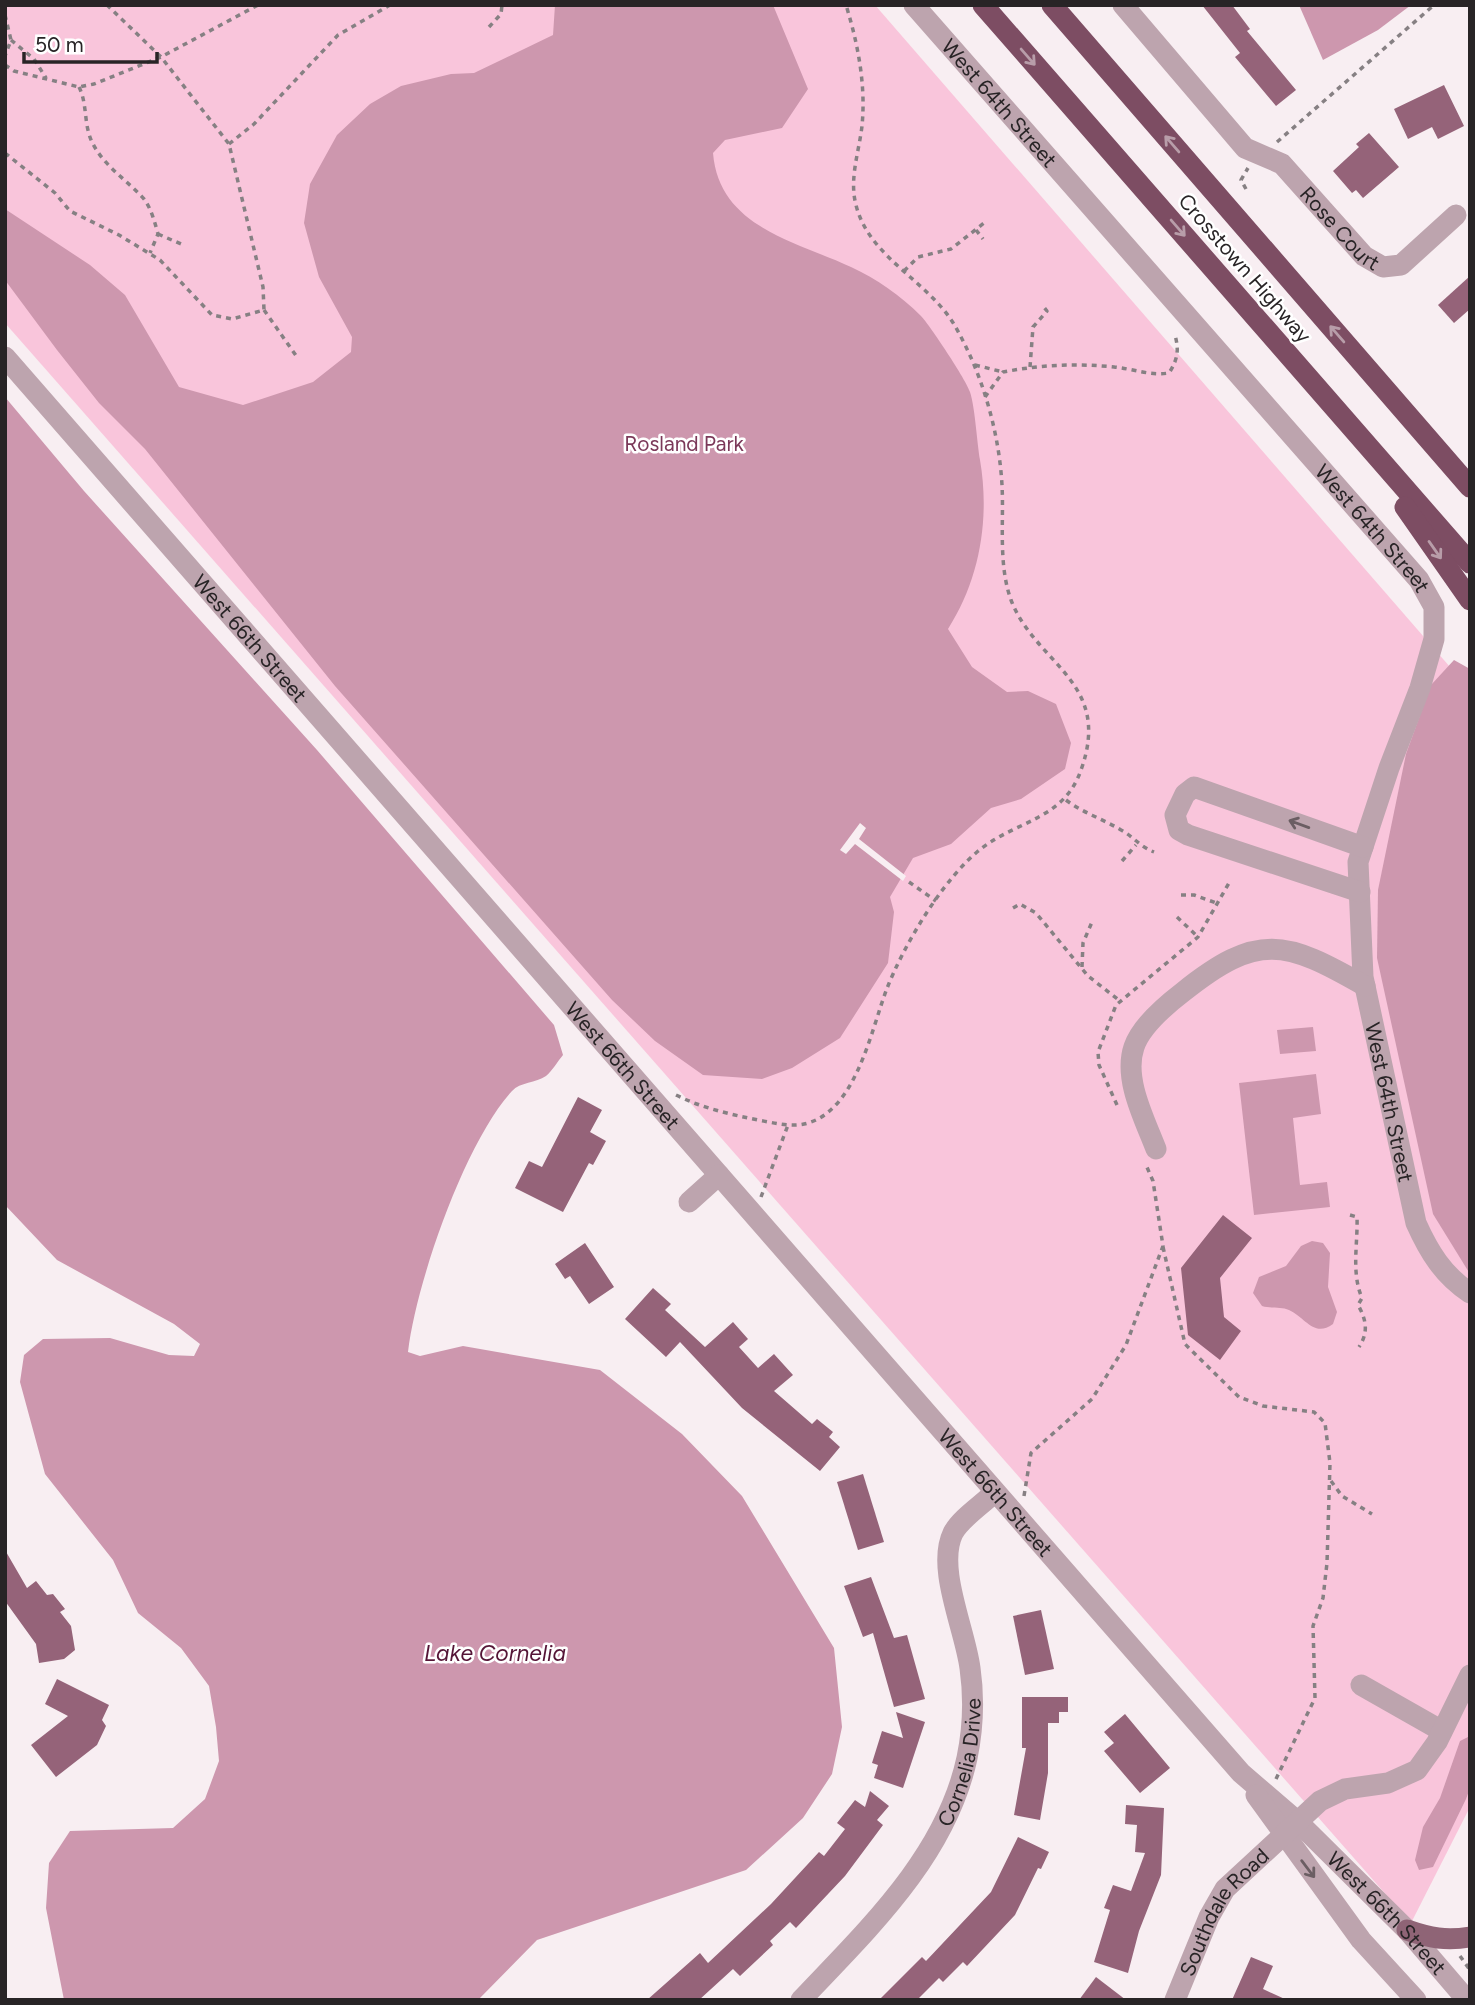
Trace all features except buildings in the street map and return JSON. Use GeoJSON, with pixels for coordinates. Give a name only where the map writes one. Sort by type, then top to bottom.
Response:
{"type":"FeatureCollection","features":[{"type":"Feature","properties":{"kind":"highway","name":"Crosstown Highway"},"geometry":{"type":"LineString","coordinates":[[983,5],[1470,563]]}},
{"type":"Feature","properties":{"kind":"highway","name":"Crosstown Highway"},"geometry":{"type":"LineString","coordinates":[[1052,5],[1470,487]]}},
{"type":"Feature","properties":{"kind":"highway"},"geometry":{"type":"LineString","coordinates":[[1381,386],[1470,473]]}},
{"type":"Feature","properties":{"kind":"highway"},"geometry":{"type":"LineString","coordinates":[[1340,413],[1470,600]]}},
{"type":"Feature","properties":{"kind":"main road"},"geometry":{"type":"LineString","coordinates":[[1407,1930],[1448,1941],[1470,1937]]}},
{"type":"Feature","properties":{"kind":"street","name":"West 64th Street"},"geometry":{"type":"LineString","coordinates":[[914,5],[1419,580],[1434,607],[1434,639],[1420,688],[1389,768],[1358,862],[1365,986],[1416,1223],[1429,1252],[1452,1282],[1470,1293]]}},
{"type":"Feature","properties":{"kind":"street"},"geometry":{"type":"LineString","coordinates":[[1123,5],[1245,148],[1263,153]]}},
{"type":"Feature","properties":{"kind":"street","name":"Rose Court"},"geometry":{"type":"LineString","coordinates":[[1263,153],[1283,163],[1364,256],[1383,267],[1401,265],[1456,215]]}},
{"type":"Feature","properties":{"kind":"street","name":"West 66th Street"},"geometry":{"type":"LineString","coordinates":[[5,357],[1241,1773],[1291,1829],[1407,1930],[1467,2000]]}},
{"type":"Feature","properties":{"kind":"street"},"geometry":{"type":"LineString","coordinates":[[1360,892],[1188,835],[1175,824],[1175,815],[1185,794],[1194,787],[1363,847]]}},
{"type":"Feature","properties":{"kind":"street"},"geometry":{"type":"LineString","coordinates":[[1149,1154],[1131,1070],[1134,1046],[1149,1025],[1202,976],[1250,950],[1292,950],[1328,965],[1365,986]]}},
{"type":"Feature","properties":{"kind":"street"},"geometry":{"type":"LineString","coordinates":[[689,1202],[719,1175]]}},
{"type":"Feature","properties":{"kind":"street","name":"Cornelia Drive"},"geometry":{"type":"LineString","coordinates":[[801,2000],[858,1941],[913,1874],[938,1837],[956,1798],[967,1756],[972,1711],[971,1668],[946,1561],[954,1532],[995,1492]]}},
{"type":"Feature","properties":{"kind":"street"},"geometry":{"type":"LineString","coordinates":[[1362,1685],[1442,1731]]}},
{"type":"Feature","properties":{"kind":"street"},"geometry":{"type":"LineString","coordinates":[[1291,1829],[1321,1801],[1345,1789],[1388,1783],[1417,1770],[1467,1690]]}},
{"type":"Feature","properties":{"kind":"street","name":"West 66th Street"},"geometry":{"type":"LineString","coordinates":[[1291,1829],[1361,1940],[1416,2000]]}},
{"type":"Feature","properties":{"kind":"street","name":"Southdale Road"},"geometry":{"type":"LineString","coordinates":[[1175,2000],[1209,1917],[1225,1889],[1291,1829]]}},
{"type":"Feature","properties":{"kind":"path"},"geometry":{"type":"LineString","coordinates":[[107,5],[161,57],[229,144],[263,287],[264,310],[296,357]]}},
{"type":"Feature","properties":{"kind":"path"},"geometry":{"type":"LineString","coordinates":[[5,65],[14,71],[79,87],[94,84],[161,57],[258,5]]}},
{"type":"Feature","properties":{"kind":"path"},"geometry":{"type":"LineString","coordinates":[[229,144],[254,124],[338,35],[390,5]]}},
{"type":"Feature","properties":{"kind":"path"},"geometry":{"type":"LineString","coordinates":[[489,27],[502,14],[502,5]]}},
{"type":"Feature","properties":{"kind":"path"},"geometry":{"type":"LineString","coordinates":[[670,1092],[699,1106],[788,1125],[819,1118],[834,1106],[854,1080],[904,948],[936,901],[979,850],[1066,800],[1084,761],[1087,743],[1085,705],[1070,678],[1019,616],[1008,589],[1000,456],[985,397],[973,364],[942,307],[873,241],[856,207],[854,178],[864,100],[858,53],[846,5]]}},
{"type":"Feature","properties":{"kind":"path"},"geometry":{"type":"LineString","coordinates":[[1246,189],[1241,180],[1263,153],[1434,5]]}},
{"type":"Feature","properties":{"kind":"path"},"geometry":{"type":"LineString","coordinates":[[5,15],[11,40],[5,56]]}},
{"type":"Feature","properties":{"kind":"path"},"geometry":{"type":"LineString","coordinates":[[11,40],[34,59],[47,79]]}},
{"type":"Feature","properties":{"kind":"path"},"geometry":{"type":"LineString","coordinates":[[79,87],[85,99],[87,131],[94,146],[119,178],[145,200],[158,234],[150,253]]}},
{"type":"Feature","properties":{"kind":"path"},"geometry":{"type":"LineString","coordinates":[[5,153],[55,193],[70,211],[150,253],[212,315],[232,318],[264,310]]}},
{"type":"Feature","properties":{"kind":"path"},"geometry":{"type":"LineString","coordinates":[[904,271],[918,257],[951,249],[984,223]]}},
{"type":"Feature","properties":{"kind":"path"},"geometry":{"type":"LineString","coordinates":[[976,230],[983,239]]}},
{"type":"Feature","properties":{"kind":"path"},"geometry":{"type":"LineString","coordinates":[[158,234],[181,244]]}},
{"type":"Feature","properties":{"kind":"path"},"geometry":{"type":"LineString","coordinates":[[1030,367],[1033,327],[1047,311],[1042,305]]}},
{"type":"Feature","properties":{"kind":"path"},"geometry":{"type":"LineString","coordinates":[[973,364],[1003,372],[1069,364],[1117,367],[1155,375],[1169,373],[1176,362],[1178,348],[1175,335]]}},
{"type":"Feature","properties":{"kind":"path"},"geometry":{"type":"LineString","coordinates":[[985,397],[1003,372]]}},
{"type":"Feature","properties":{"kind":"path"},"geometry":{"type":"LineString","coordinates":[[1066,800],[1081,811],[1125,832],[1136,845],[1154,852]]}},
{"type":"Feature","properties":{"kind":"path"},"geometry":{"type":"LineString","coordinates":[[1122,861],[1136,845]]}},
{"type":"Feature","properties":{"kind":"path"},"geometry":{"type":"LineString","coordinates":[[909,882],[936,901]]}},
{"type":"Feature","properties":{"kind":"path"},"geometry":{"type":"LineString","coordinates":[[1122,1115],[1099,1065],[1098,1052],[1120,1002],[1198,937],[1229,883]]}},
{"type":"Feature","properties":{"kind":"path"},"geometry":{"type":"LineString","coordinates":[[1181,895],[1194,895],[1219,904]]}},
{"type":"Feature","properties":{"kind":"path"},"geometry":{"type":"LineString","coordinates":[[1013,908],[1020,904],[1036,913],[1082,969],[1120,1002]]}},
{"type":"Feature","properties":{"kind":"path"},"geometry":{"type":"LineString","coordinates":[[1177,917],[1198,937]]}},
{"type":"Feature","properties":{"kind":"path"},"geometry":{"type":"LineString","coordinates":[[1082,969],[1083,943],[1092,922]]}},
{"type":"Feature","properties":{"kind":"path"},"geometry":{"type":"LineString","coordinates":[[757,1201],[788,1125]]}},
{"type":"Feature","properties":{"kind":"path"},"geometry":{"type":"LineString","coordinates":[[1149,1154],[1163,1246],[1185,1344],[1239,1397],[1263,1406],[1314,1412],[1325,1423],[1329,1479],[1327,1563],[1323,1598],[1313,1626],[1314,1698],[1273,1784]]}},
{"type":"Feature","properties":{"kind":"path"},"geometry":{"type":"LineString","coordinates":[[1350,1215],[1357,1217],[1359,1249],[1354,1279],[1362,1298],[1358,1305]]}},
{"type":"Feature","properties":{"kind":"path"},"geometry":{"type":"LineString","coordinates":[[1023,1505],[1031,1453],[1092,1399],[1126,1346],[1163,1246]]}},
{"type":"Feature","properties":{"kind":"path"},"geometry":{"type":"LineString","coordinates":[[1351,1306],[1358,1305]]}},
{"type":"Feature","properties":{"kind":"path"},"geometry":{"type":"LineString","coordinates":[[1358,1305],[1367,1320],[1359,1347]]}},
{"type":"Feature","properties":{"kind":"path"},"geometry":{"type":"LineString","coordinates":[[1329,1479],[1342,1496],[1372,1514]]}},
{"type":"Feature","properties":{"kind":"green space","name":"Rosland Park"},"geometry":{"type":"Polygon","coordinates":[[[5,5],[875,5],[1470,690],[1470,1807],[1411,1923],[5,323],[5,5]]]}},
{"type":"Feature","properties":{"kind":"water"},"geometry":{"type":"Polygon","coordinates":[[[555,5],[773,5],[808,89],[782,128],[725,140],[713,153],[718,178],[729,198],[745,215],[763,228],[861,272],[896,294],[925,321],[955,365],[972,398],[984,504],[975,569],[959,610],[948,629],[972,667],[1007,692],[1028,691],[1056,704],[1071,743],[1065,769],[1021,799],[991,808],[951,844],[913,858],[890,897],[894,912],[888,963],[840,1038],[792,1068],[762,1079],[703,1075],[655,1041],[612,1000],[335,686],[145,449],[99,403],[5,280],[5,209],[90,265],[125,295],[179,387],[243,405],[313,382],[351,352],[352,337],[319,277],[304,223],[310,184],[337,135],[370,104],[401,86],[451,74],[474,73],[553,35],[555,5]]]}},
{"type":"Feature","properties":{"kind":"water"},"geometry":{"type":"Polygon","coordinates":[[[1299,5],[1411,5],[1378,30],[1323,60],[1299,5]]]}},
{"type":"Feature","properties":{"kind":"water","name":"Lake Cornelia"},"geometry":{"type":"Polygon","coordinates":[[[5,397],[84,491],[317,750],[554,1025],[563,1055],[546,1076],[512,1091],[494,1114],[461,1178],[445,1215],[421,1289],[408,1352],[420,1356],[463,1346],[600,1370],[682,1434],[742,1496],[834,1648],[842,1727],[832,1774],[803,1818],[746,1870],[537,1940],[478,2000],[64,2000],[46,1908],[49,1863],[70,1831],[173,1828],[205,1799],[219,1761],[209,1686],[181,1648],[138,1613],[113,1560],[45,1474],[20,1382],[24,1355],[43,1339],[110,1338],[169,1355],[194,1356],[200,1344],[174,1324],[57,1260],[5,1205],[5,397]]]}},
{"type":"Feature","properties":{"kind":"water"},"geometry":{"type":"Polygon","coordinates":[[[1454,660],[1470,669],[1470,1274],[1433,1214],[1377,958],[1378,890],[1406,754],[1431,685],[1454,660]]]}},
{"type":"Feature","properties":{"kind":"water"},"geometry":{"type":"Polygon","coordinates":[[[1313,1027],[1316,1051],[1280,1054],[1277,1030],[1313,1027]]]}},
{"type":"Feature","properties":{"kind":"water"},"geometry":{"type":"Polygon","coordinates":[[[1316,1074],[1321,1114],[1293,1118],[1300,1185],[1327,1182],[1330,1207],[1254,1215],[1239,1083],[1316,1074]]]}},
{"type":"Feature","properties":{"kind":"water"},"geometry":{"type":"Polygon","coordinates":[[[1312,1241],[1323,1243],[1330,1253],[1328,1287],[1337,1312],[1333,1324],[1320,1329],[1289,1310],[1262,1306],[1253,1293],[1259,1277],[1286,1266],[1301,1246],[1312,1241]]]}},
{"type":"Feature","properties":{"kind":"water"},"geometry":{"type":"Polygon","coordinates":[[[1470,1736],[1470,1788],[1466,1799],[1433,1867],[1419,1870],[1415,1860],[1423,1827],[1440,1798],[1460,1741],[1470,1736]]]}},
{"type":"Feature","properties":{"kind":"pier"},"geometry":{"type":"Polygon","coordinates":[[[860,823],[866,828],[859,839],[906,876],[903,881],[855,844],[846,854],[840,850],[860,823]]]}}]}
